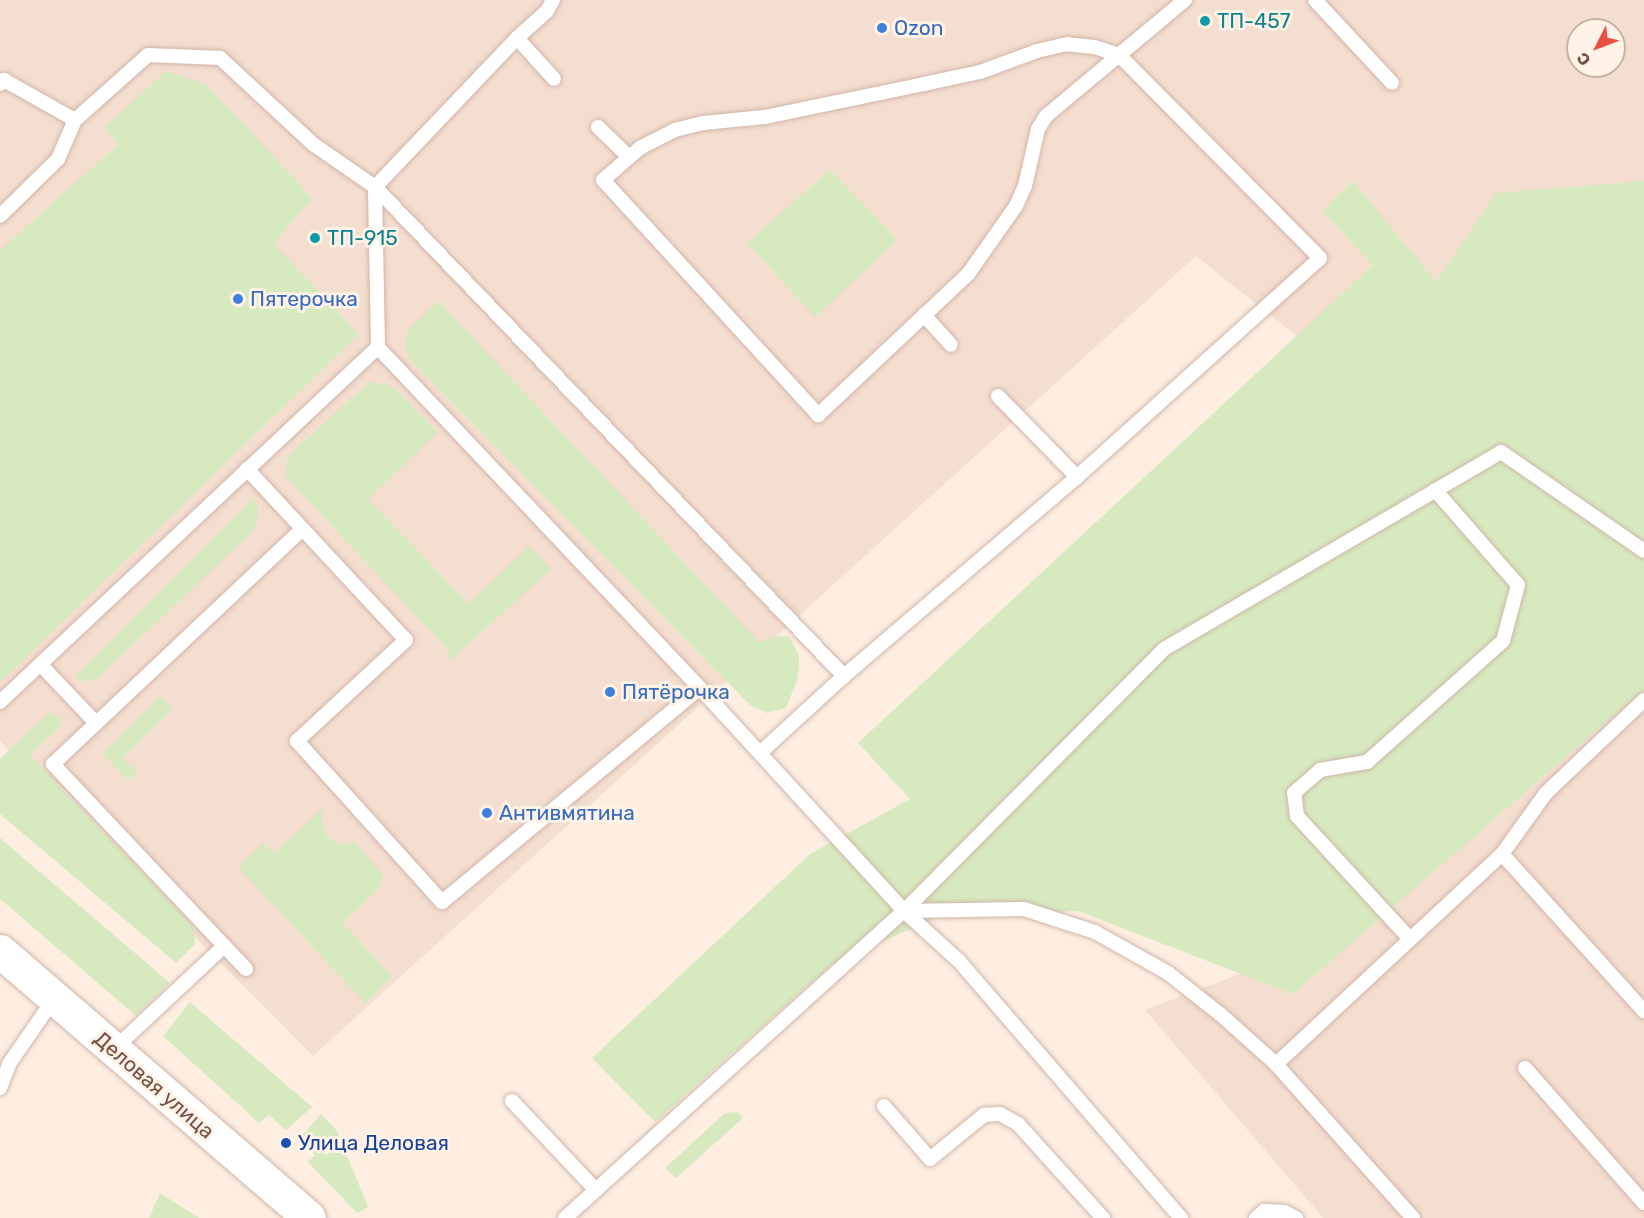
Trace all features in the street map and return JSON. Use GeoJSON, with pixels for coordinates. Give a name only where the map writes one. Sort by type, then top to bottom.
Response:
{"type":"FeatureCollection","features":[{"type":"Feature","properties":{"kind":"street","name":"Деловая улица"},"geometry":{"type":"LineString","coordinates":[[0,951],[309,1218]]}},
{"type":"Feature","properties":{"kind":"lane"},"geometry":{"type":"LineString","coordinates":[[553,0],[548,11],[517,39],[375,187],[378,347],[761,752],[904,911],[959,962],[1182,1218]]}},
{"type":"Feature","properties":{"kind":"lane"},"geometry":{"type":"LineString","coordinates":[[761,752],[844,676],[1077,477],[1320,258],[1119,55],[1094,47],[1067,44],[1037,51],[980,72],[764,117],[694,125],[675,130],[641,147],[603,180],[818,415],[968,274],[1007,220],[1025,186],[1038,129],[1046,116],[1119,55],[1185,0]]}},
{"type":"Feature","properties":{"kind":"lane"},"geometry":{"type":"LineString","coordinates":[[1315,0],[1392,83]]}},
{"type":"Feature","properties":{"kind":"lane"},"geometry":{"type":"LineString","coordinates":[[517,39],[554,79]]}},
{"type":"Feature","properties":{"kind":"lane"},"geometry":{"type":"LineString","coordinates":[[0,216],[58,159],[75,120],[148,55],[220,58],[313,144],[375,187],[844,676]]}},
{"type":"Feature","properties":{"kind":"lane"},"geometry":{"type":"LineString","coordinates":[[0,84],[4,80],[75,120]]}},
{"type":"Feature","properties":{"kind":"lane"},"geometry":{"type":"LineString","coordinates":[[598,127],[629,157]]}},
{"type":"Feature","properties":{"kind":"lane"},"geometry":{"type":"LineString","coordinates":[[924,315],[951,345]]}},
{"type":"Feature","properties":{"kind":"lane"},"geometry":{"type":"LineString","coordinates":[[0,702],[378,347]]}},
{"type":"Feature","properties":{"kind":"lane"},"geometry":{"type":"LineString","coordinates":[[998,396],[1077,477]]}},
{"type":"Feature","properties":{"kind":"lane"},"geometry":{"type":"LineString","coordinates":[[565,1218],[904,911],[1164,649],[1500,452],[1644,551]]}},
{"type":"Feature","properties":{"kind":"lane"},"geometry":{"type":"LineString","coordinates":[[247,469],[406,640],[297,741],[442,902],[700,688]]}},
{"type":"Feature","properties":{"kind":"lane"},"geometry":{"type":"LineString","coordinates":[[1410,939],[1297,816],[1294,792],[1320,770],[1367,762],[1503,641],[1518,585],[1435,490]]}},
{"type":"Feature","properties":{"kind":"lane"},"geometry":{"type":"LineString","coordinates":[[246,969],[53,764],[302,529]]}},
{"type":"Feature","properties":{"kind":"lane"},"geometry":{"type":"LineString","coordinates":[[40,664],[96,723]]}},
{"type":"Feature","properties":{"kind":"lane"},"geometry":{"type":"LineString","coordinates":[[1276,1064],[1502,854],[1546,793],[1644,700]]}},
{"type":"Feature","properties":{"kind":"lane"},"geometry":{"type":"LineString","coordinates":[[1502,854],[1644,1011]]}},
{"type":"Feature","properties":{"kind":"lane"},"geometry":{"type":"LineString","coordinates":[[904,911],[1024,909],[1095,932],[1168,973],[1220,1014],[1276,1064],[1413,1218]]}},
{"type":"Feature","properties":{"kind":"lane"},"geometry":{"type":"LineString","coordinates":[[113,1050],[224,946]]}},
{"type":"Feature","properties":{"kind":"lane"},"geometry":{"type":"LineString","coordinates":[[0,1088],[4,1062],[54,999]]}},
{"type":"Feature","properties":{"kind":"lane"},"geometry":{"type":"LineString","coordinates":[[1524,1068],[1644,1203]]}},
{"type":"Feature","properties":{"kind":"lane"},"geometry":{"type":"LineString","coordinates":[[512,1101],[596,1190]]}},
{"type":"Feature","properties":{"kind":"lane"},"geometry":{"type":"LineString","coordinates":[[884,1106],[930,1159],[984,1115],[1000,1114],[1018,1124],[1103,1218]]}},
{"type":"Feature","properties":{"kind":"lane"},"geometry":{"type":"LineString","coordinates":[[1256,1218],[1264,1211],[1285,1212],[1296,1218]]}},
{"type":"Feature","properties":{"kind":"shaded area"},"geometry":{"type":"Polygon","coordinates":[[[0,0],[1644,0],[1644,366],[1483,484],[1196,256],[313,1056],[0,741],[0,0]]]}},
{"type":"Feature","properties":{"kind":"shaded area"},"geometry":{"type":"Polygon","coordinates":[[[1644,560],[1644,1218],[1323,1218],[1145,1010],[1240,974],[954,671],[1644,560]]]}},
{"type":"Feature","properties":{"kind":"green space"},"geometry":{"type":"Polygon","coordinates":[[[166,71],[207,85],[313,199],[273,243],[359,334],[0,682],[0,250],[118,145],[105,127],[166,71]]]}},
{"type":"Feature","properties":{"kind":"green space"},"geometry":{"type":"Polygon","coordinates":[[[830,170],[898,240],[815,317],[747,243],[830,170]]]}},
{"type":"Feature","properties":{"kind":"green space"},"geometry":{"type":"Polygon","coordinates":[[[1353,181],[1436,282],[1496,193],[1644,181],[1644,689],[1293,994],[1078,911],[945,914],[833,963],[655,1122],[592,1058],[810,854],[910,799],[858,743],[1373,265],[1322,211],[1353,181]]]}},
{"type":"Feature","properties":{"kind":"green space"},"geometry":{"type":"Polygon","coordinates":[[[438,301],[760,643],[777,636],[789,636],[799,655],[799,667],[797,680],[786,708],[767,713],[750,705],[412,362],[405,347],[407,331],[438,301]]]}},
{"type":"Feature","properties":{"kind":"green space"},"geometry":{"type":"Polygon","coordinates":[[[370,382],[392,386],[438,432],[368,499],[469,604],[529,546],[551,569],[451,660],[446,655],[449,651],[286,477],[286,461],[291,453],[370,382]]]}},
{"type":"Feature","properties":{"kind":"green space"},"geometry":{"type":"Polygon","coordinates":[[[254,498],[259,513],[254,530],[98,678],[83,682],[75,676],[254,498]]]}},
{"type":"Feature","properties":{"kind":"green space"},"geometry":{"type":"Polygon","coordinates":[[[161,696],[173,709],[123,758],[137,772],[128,780],[103,754],[161,696]]]}},
{"type":"Feature","properties":{"kind":"green space"},"geometry":{"type":"Polygon","coordinates":[[[50,712],[62,720],[60,727],[30,755],[194,927],[195,944],[176,963],[0,814],[0,759],[50,712]]]}},
{"type":"Feature","properties":{"kind":"green space"},"geometry":{"type":"Polygon","coordinates":[[[323,808],[321,823],[327,837],[340,844],[355,843],[383,874],[378,889],[343,923],[393,977],[365,1003],[238,867],[263,843],[274,854],[323,808]]]}},
{"type":"Feature","properties":{"kind":"green space"},"geometry":{"type":"Polygon","coordinates":[[[0,838],[170,983],[136,1016],[0,899],[0,838]]]}},
{"type":"Feature","properties":{"kind":"green space"},"geometry":{"type":"Polygon","coordinates":[[[190,1002],[312,1107],[286,1130],[269,1115],[259,1123],[163,1036],[190,1002]]]}},
{"type":"Feature","properties":{"kind":"green space"},"geometry":{"type":"Polygon","coordinates":[[[737,1112],[743,1118],[676,1178],[665,1168],[725,1113],[737,1112]]]}},
{"type":"Feature","properties":{"kind":"green space"},"geometry":{"type":"Polygon","coordinates":[[[321,1114],[337,1131],[368,1207],[357,1213],[308,1162],[315,1155],[299,1139],[321,1114]]]}},
{"type":"Feature","properties":{"kind":"green space"},"geometry":{"type":"Polygon","coordinates":[[[160,1193],[199,1218],[149,1218],[160,1193]]]}},
{"type":"Feature","properties":{"kind":"place","name":"ТП-457"},"geometry":{"type":"Point","coordinates":[1205,21]}},
{"type":"Feature","properties":{"kind":"place","name":"Ozon"},"geometry":{"type":"Point","coordinates":[882,28]}},
{"type":"Feature","properties":{"kind":"place","name":"ТП-915"},"geometry":{"type":"Point","coordinates":[315,238]}},
{"type":"Feature","properties":{"kind":"place","name":"Пятерочка"},"geometry":{"type":"Point","coordinates":[238,299]}},
{"type":"Feature","properties":{"kind":"place","name":"Пятёрочка"},"geometry":{"type":"Point","coordinates":[610,692]}},
{"type":"Feature","properties":{"kind":"place","name":"Антивмятина"},"geometry":{"type":"Point","coordinates":[487,813]}},
{"type":"Feature","properties":{"kind":"place","name":"Улица Деловая"},"geometry":{"type":"Point","coordinates":[286,1143]}}]}
